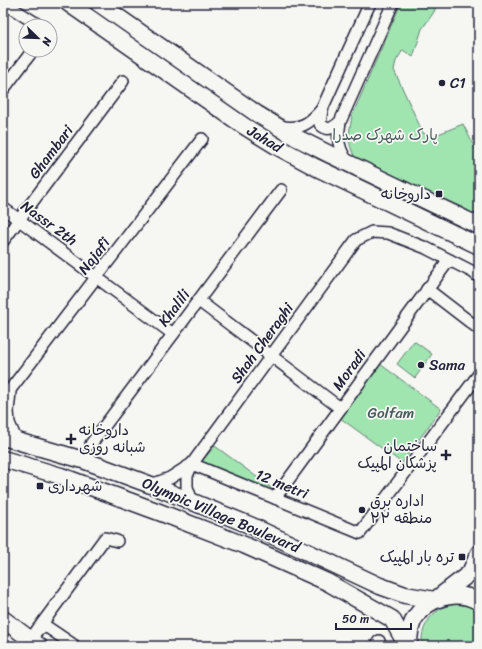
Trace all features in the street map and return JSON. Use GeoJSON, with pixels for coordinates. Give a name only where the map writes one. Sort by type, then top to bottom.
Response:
{"type":"FeatureCollection","features":[{"type":"Feature","properties":{"kind":"main road","name":"Jahad"},"geometry":{"type":"LineString","coordinates":[[68,3],[244,126],[278,147],[315,167],[479,246]]}},
{"type":"Feature","properties":{"kind":"main road","name":"Jahad"},"geometry":{"type":"LineString","coordinates":[[98,3],[257,114],[295,137],[479,226]]}},
{"type":"Feature","properties":{"kind":"main road","name":"Olympic Village Boulevard"},"geometry":{"type":"LineString","coordinates":[[3,437],[83,460],[151,485],[252,526],[380,586],[405,595],[435,600]]}},
{"type":"Feature","properties":{"kind":"main road","name":"Olympic Village Boulevard"},"geometry":{"type":"LineString","coordinates":[[3,459],[61,476],[159,512],[244,545],[320,579],[392,619],[408,646]]}},
{"type":"Feature","properties":{"kind":"main road"},"geometry":{"type":"LineString","coordinates":[[408,646],[409,634],[414,620],[423,608],[470,573],[479,553]]}},
{"type":"Feature","properties":{"kind":"main road"},"geometry":{"type":"LineString","coordinates":[[435,600],[448,596],[462,596],[479,602]]}},
{"type":"Feature","properties":{"kind":"main road"},"geometry":{"type":"LineString","coordinates":[[3,620],[36,638]]}},
{"type":"Feature","properties":{"kind":"street"},"geometry":{"type":"LineString","coordinates":[[4,3],[28,18]]}},
{"type":"Feature","properties":{"kind":"street"},"geometry":{"type":"LineString","coordinates":[[340,122],[334,127],[328,129],[324,128],[320,124],[322,109],[370,3]]}},
{"type":"Feature","properties":{"kind":"street"},"geometry":{"type":"LineString","coordinates":[[350,164],[341,151],[339,130],[340,122],[393,3]]}},
{"type":"Feature","properties":{"kind":"street"},"geometry":{"type":"LineString","coordinates":[[3,90],[27,58]]}},
{"type":"Feature","properties":{"kind":"street","name":"Ghambari"},"geometry":{"type":"LineString","coordinates":[[3,241],[123,81]]}},
{"type":"Feature","properties":{"kind":"street"},"geometry":{"type":"LineString","coordinates":[[275,125],[296,128],[314,118],[322,109]]}},
{"type":"Feature","properties":{"kind":"street","name":"Najafi"},"geometry":{"type":"LineString","coordinates":[[6,396],[202,138]]}},
{"type":"Feature","properties":{"kind":"street","name":"Khalili"},"geometry":{"type":"LineString","coordinates":[[91,444],[281,190]]}},
{"type":"Feature","properties":{"kind":"street","name":"Nassr 2th"},"geometry":{"type":"LineString","coordinates":[[3,208],[174,334]]}},
{"type":"Feature","properties":{"kind":"street","name":"Shah Cheraghi"},"geometry":{"type":"LineString","coordinates":[[192,464],[356,240],[372,232],[388,233],[426,248],[449,260]]}},
{"type":"Feature","properties":{"kind":"street"},"geometry":{"type":"LineString","coordinates":[[449,260],[473,272],[479,277]]}},
{"type":"Feature","properties":{"kind":"street","name":"Moradi"},"geometry":{"type":"LineString","coordinates":[[274,498],[449,260]]}},
{"type":"Feature","properties":{"kind":"street"},"geometry":{"type":"LineString","coordinates":[[427,289],[479,329]]}},
{"type":"Feature","properties":{"kind":"street"},"geometry":{"type":"LineString","coordinates":[[198,301],[340,408]]}},
{"type":"Feature","properties":{"kind":"street","name":"12 metri"},"geometry":{"type":"LineString","coordinates":[[192,464],[360,533],[479,374]]}},
{"type":"Feature","properties":{"kind":"street"},"geometry":{"type":"LineString","coordinates":[[6,396],[9,423],[15,437],[25,443]]}},
{"type":"Feature","properties":{"kind":"street"},"geometry":{"type":"LineString","coordinates":[[151,485],[170,478],[192,464]]}},
{"type":"Feature","properties":{"kind":"street"},"geometry":{"type":"LineString","coordinates":[[192,464],[187,476],[187,487],[192,501]]}},
{"type":"Feature","properties":{"kind":"street"},"geometry":{"type":"LineString","coordinates":[[36,638],[105,538],[117,541]]}},
{"type":"Feature","properties":{"kind":"street"},"geometry":{"type":"LineString","coordinates":[[36,638],[47,627],[75,646]]}},
{"type":"Feature","properties":{"kind":"green space","name":"پارک شهرک صدرا"},"geometry":{"type":"Polygon","coordinates":[[[401,3],[437,3],[434,12],[422,29],[413,57],[403,50],[396,61],[394,70],[423,133],[431,137],[463,124],[479,156],[479,217],[462,207],[359,162],[350,147],[349,138],[352,116],[401,3]]]}},
{"type":"Feature","properties":{"kind":"green space"},"geometry":{"type":"Polygon","coordinates":[[[414,341],[432,354],[415,378],[397,364],[414,341]]]}},
{"type":"Feature","properties":{"kind":"green space","name":"Golfam"},"geometry":{"type":"Polygon","coordinates":[[[380,364],[441,409],[402,463],[340,418],[380,364]]]}},
{"type":"Feature","properties":{"kind":"green space"},"geometry":{"type":"Polygon","coordinates":[[[215,446],[273,489],[268,492],[200,463],[215,446]]]}},
{"type":"Feature","properties":{"kind":"green space"},"geometry":{"type":"Polygon","coordinates":[[[464,604],[479,610],[479,646],[422,646],[425,626],[438,610],[444,607],[464,604]]]}},
{"type":"Feature","properties":{"kind":"place","name":"C1"},"geometry":{"type":"Point","coordinates":[442,83]}},
{"type":"Feature","properties":{"kind":"place","name":"داروخانه"},"geometry":{"type":"Point","coordinates":[439,194]}},
{"type":"Feature","properties":{"kind":"place","name":"Sama"},"geometry":{"type":"Point","coordinates":[421,365]}},
{"type":"Feature","properties":{"kind":"place","name":"داروخانه شبانه روزی"},"geometry":{"type":"Point","coordinates":[71,439]}},
{"type":"Feature","properties":{"kind":"place","name":"ساختمان پزشکان المپیک"},"geometry":{"type":"Point","coordinates":[446,455]}},
{"type":"Feature","properties":{"kind":"place","name":"شهرداری"},"geometry":{"type":"Point","coordinates":[40,486]}},
{"type":"Feature","properties":{"kind":"place","name":"اداره برق منطقه ۲۲"},"geometry":{"type":"Point","coordinates":[362,510]}},
{"type":"Feature","properties":{"kind":"place","name":"تره بار المپیک"},"geometry":{"type":"Point","coordinates":[462,557]}}]}
